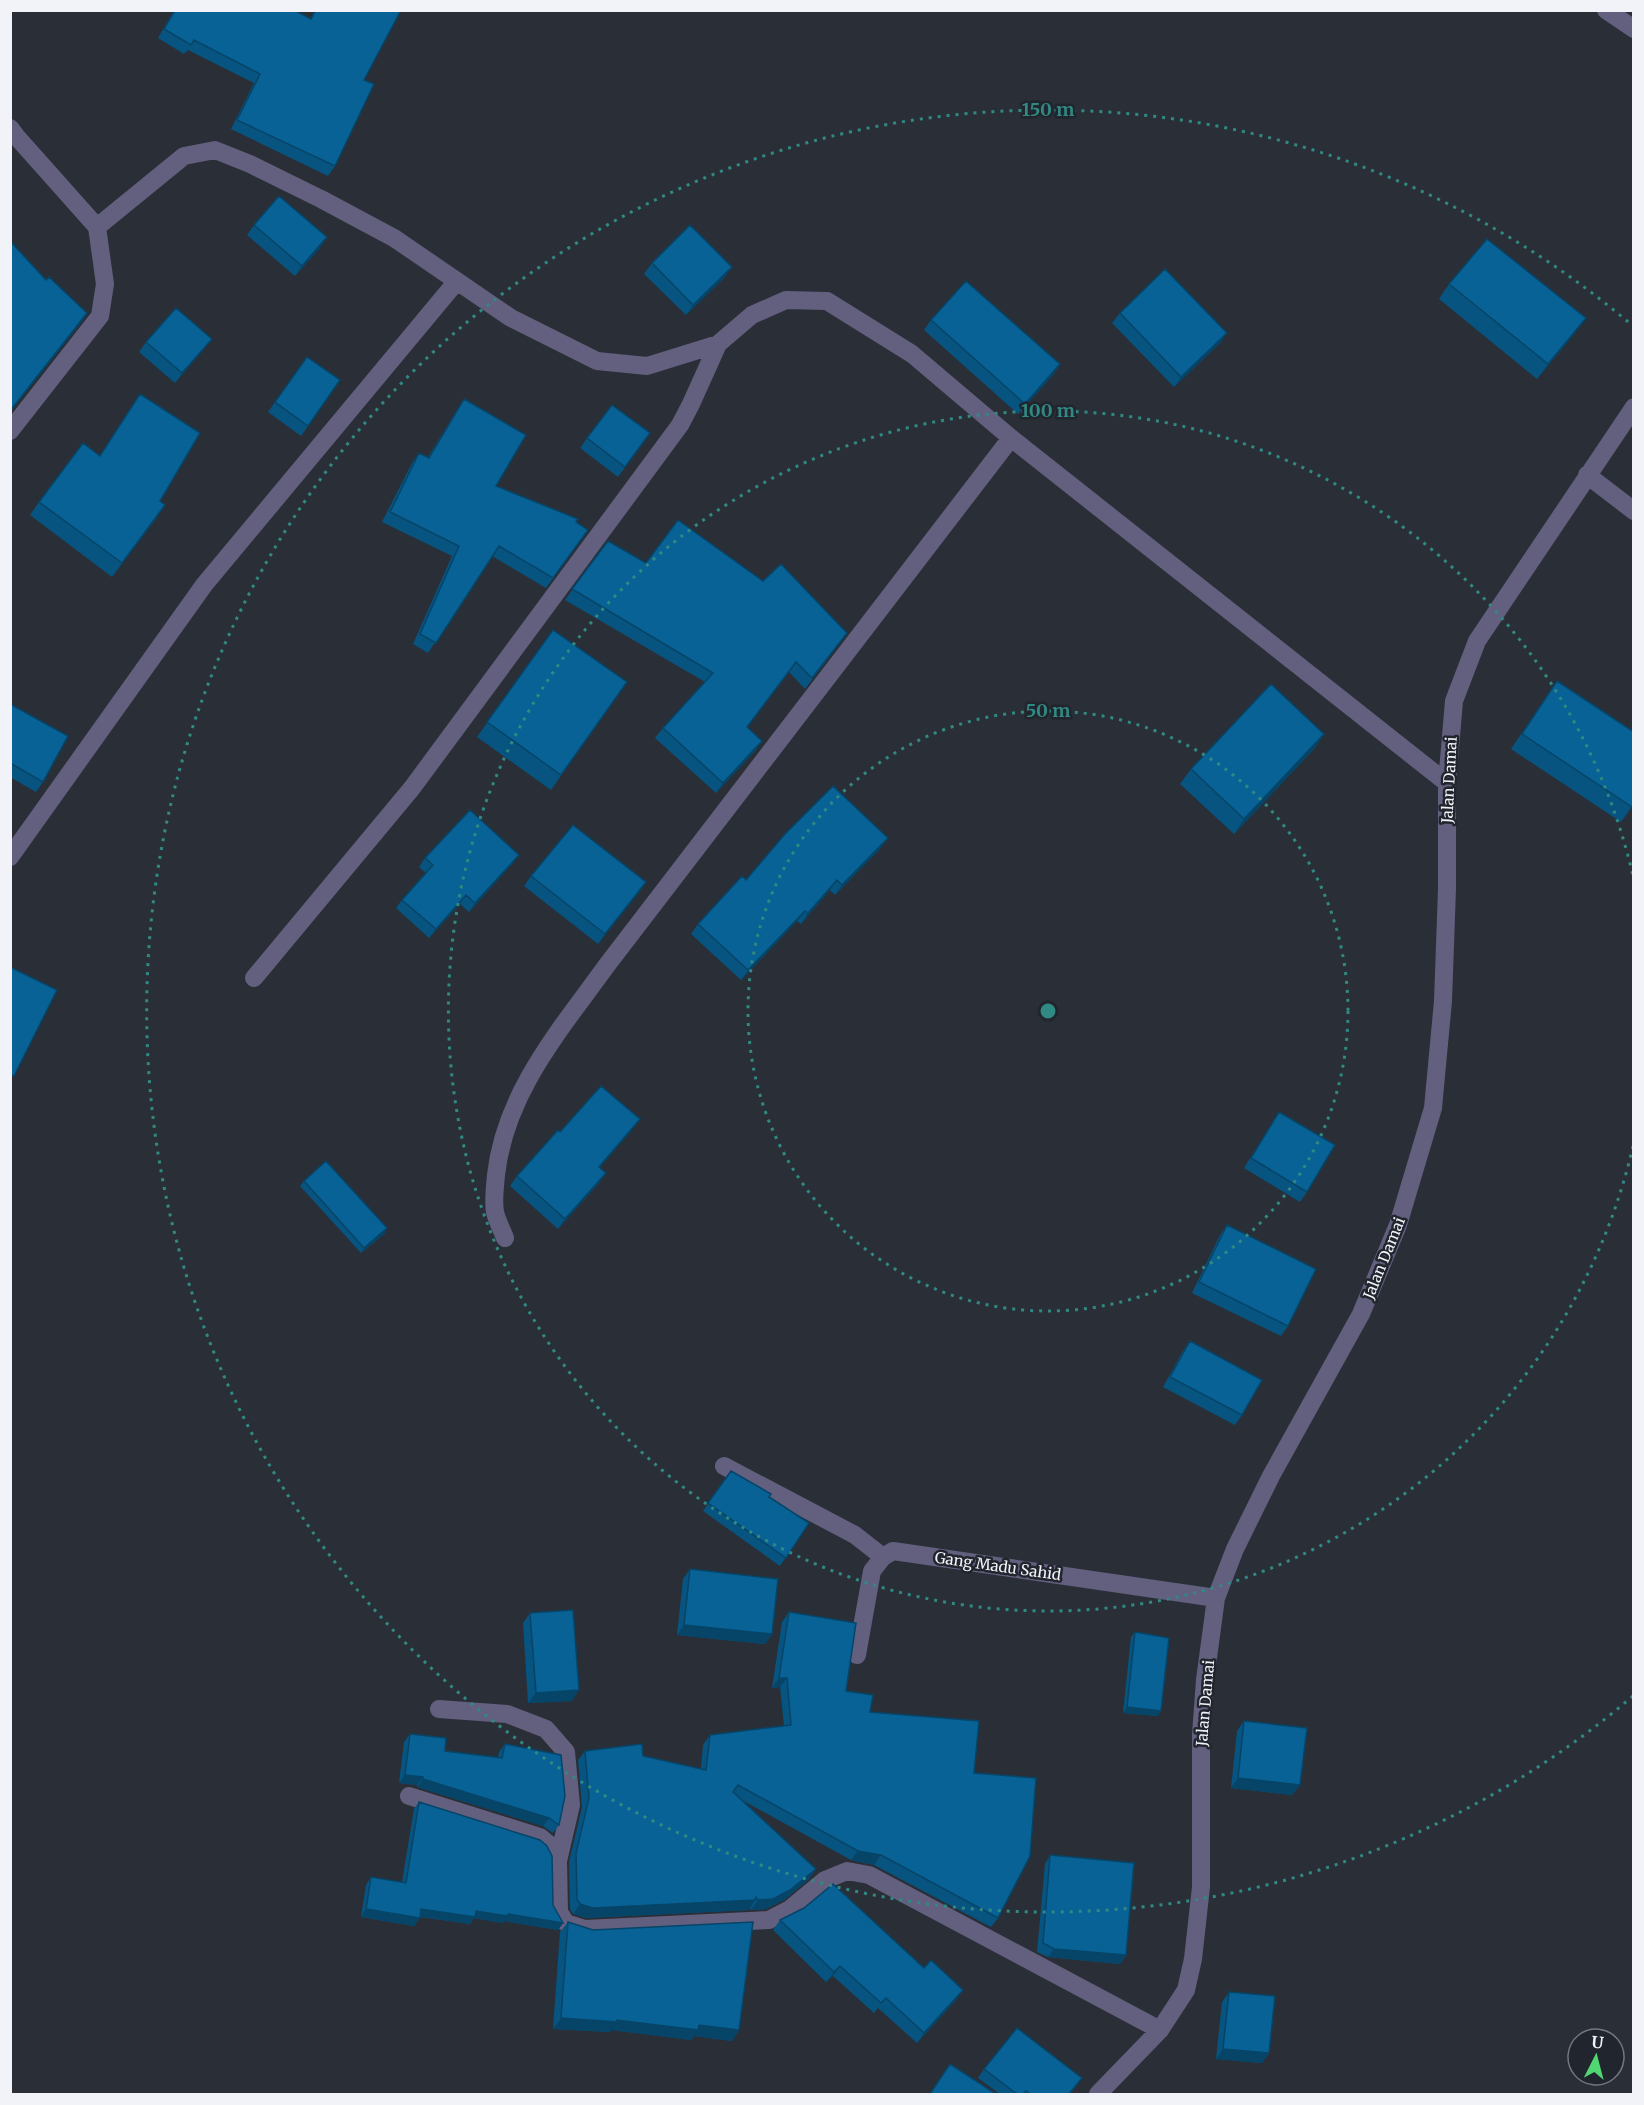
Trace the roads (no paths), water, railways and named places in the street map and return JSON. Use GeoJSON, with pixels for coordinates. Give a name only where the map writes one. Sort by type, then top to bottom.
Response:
{"type":"FeatureCollection","features":[{"type":"Feature","properties":{"kind":"street"},"geometry":{"type":"LineString","coordinates":[[1606,10],[1634,29]]}},
{"type":"Feature","properties":{"kind":"street"},"geometry":{"type":"LineString","coordinates":[[10,430],[100,316],[105,284],[97,227],[12,134]]}},
{"type":"Feature","properties":{"kind":"street"},"geometry":{"type":"LineString","coordinates":[[97,227],[184,156],[215,150],[250,164],[394,238],[511,318],[597,361],[647,366],[718,344],[752,315],[786,300],[827,302],[912,354],[1011,438],[1447,783]]}},
{"type":"Feature","properties":{"kind":"street"},"geometry":{"type":"LineString","coordinates":[[10,857],[204,585],[457,281]]}},
{"type":"Feature","properties":{"kind":"street"},"geometry":{"type":"LineString","coordinates":[[254,978],[412,788],[680,425],[718,344]]}},
{"type":"Feature","properties":{"kind":"street","name":"Jalan Damai"},"geometry":{"type":"LineString","coordinates":[[1098,2094],[1160,2030],[1186,1990],[1193,1959],[1201,1887],[1201,1735],[1205,1680],[1216,1598],[1235,1549],[1271,1476],[1361,1314],[1398,1225],[1430,1118],[1443,1001],[1447,889],[1447,783],[1454,701],[1477,642],[1634,406]]}},
{"type":"Feature","properties":{"kind":"street"},"geometry":{"type":"LineString","coordinates":[[505,1238],[495,1212],[497,1165],[505,1128],[517,1099],[558,1032],[1011,438]]}},
{"type":"Feature","properties":{"kind":"street"},"geometry":{"type":"LineString","coordinates":[[1587,476],[1634,511]]}},
{"type":"Feature","properties":{"kind":"street"},"geometry":{"type":"LineString","coordinates":[[723,1466],[855,1535],[883,1557],[872,1571],[857,1655]]}},
{"type":"Feature","properties":{"kind":"street","name":"Gang Madu Sahid"},"geometry":{"type":"LineString","coordinates":[[883,1557],[893,1551],[1216,1598]]}},
{"type":"Feature","properties":{"kind":"street"},"geometry":{"type":"LineString","coordinates":[[439,1709],[507,1714],[546,1729],[566,1752],[571,1805],[558,1861],[559,1912],[566,1923],[585,1929],[769,1920],[790,1908],[825,1880],[847,1871],[869,1875],[1160,2030]]}},
{"type":"Feature","properties":{"kind":"street"},"geometry":{"type":"LineString","coordinates":[[408,1796],[540,1837],[551,1846],[558,1861]]}}]}
